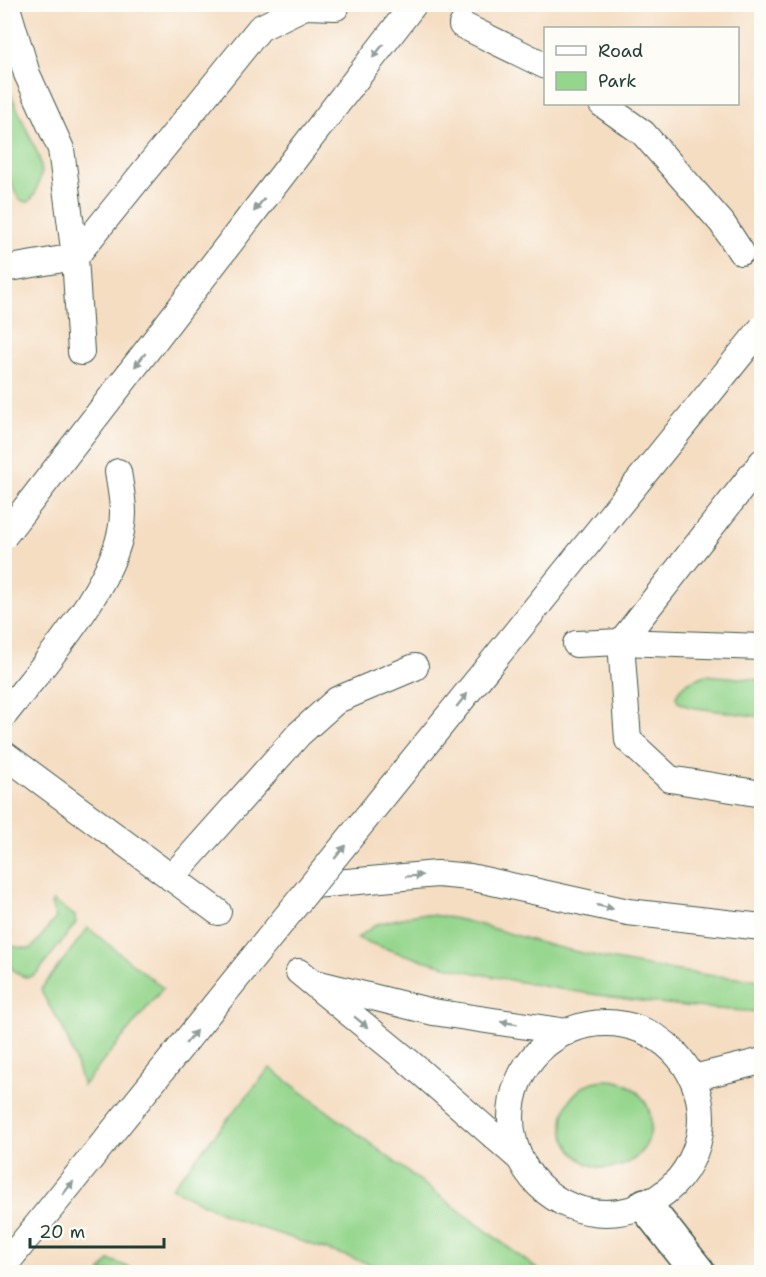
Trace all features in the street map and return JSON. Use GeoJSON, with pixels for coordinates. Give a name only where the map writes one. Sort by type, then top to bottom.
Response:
{"type":"FeatureCollection","features":[{"type":"Feature","properties":{"kind":"street"},"geometry":{"type":"LineString","coordinates":[[645,1205],[698,1272]]}},
{"type":"Feature","properties":{"kind":"lane"},"geometry":{"type":"LineString","coordinates":[[6,4],[27,74],[61,149],[75,257],[81,352]]}},
{"type":"Feature","properties":{"kind":"lane"},"geometry":{"type":"LineString","coordinates":[[4,536],[414,4]]}},
{"type":"Feature","properties":{"kind":"lane"},"geometry":{"type":"LineString","coordinates":[[4,269],[75,257],[260,28],[305,6],[336,7]]}},
{"type":"Feature","properties":{"kind":"lane"},"geometry":{"type":"LineString","coordinates":[[462,25],[544,65]]}},
{"type":"Feature","properties":{"kind":"lane"},"geometry":{"type":"LineString","coordinates":[[603,105],[643,133],[722,223],[741,252]]}},
{"type":"Feature","properties":{"kind":"lane"},"geometry":{"type":"LineString","coordinates":[[4,1266],[314,885],[762,327]]}},
{"type":"Feature","properties":{"kind":"lane"},"geometry":{"type":"LineString","coordinates":[[762,462],[621,642],[628,740],[670,779],[762,794]]}},
{"type":"Feature","properties":{"kind":"lane"},"geometry":{"type":"LineString","coordinates":[[4,715],[89,604],[118,546],[123,514],[118,472]]}},
{"type":"Feature","properties":{"kind":"lane"},"geometry":{"type":"LineString","coordinates":[[576,644],[621,642],[762,647]]}},
{"type":"Feature","properties":{"kind":"lane"},"geometry":{"type":"LineString","coordinates":[[171,878],[299,734],[337,700],[415,667]]}},
{"type":"Feature","properties":{"kind":"lane"},"geometry":{"type":"LineString","coordinates":[[4,754],[218,912]]}},
{"type":"Feature","properties":{"kind":"lane"},"geometry":{"type":"LineString","coordinates":[[314,885],[437,874],[459,876],[628,912],[762,927]]}},
{"type":"Feature","properties":{"kind":"lane"},"geometry":{"type":"LineString","coordinates":[[519,1158],[408,1060],[305,977],[433,1012],[567,1032]]}},
{"type":"Feature","properties":{"kind":"lane"},"geometry":{"type":"LineString","coordinates":[[615,1023],[640,1029],[662,1041],[680,1058],[693,1078],[700,1102],[700,1127],[695,1152],[683,1174],[666,1192],[645,1205],[621,1212],[597,1214],[572,1208],[551,1196],[532,1179],[519,1158],[512,1134],[512,1109],[517,1085],[529,1063],[546,1045],[567,1032],[591,1024],[615,1023]]}},
{"type":"Feature","properties":{"kind":"lane"},"geometry":{"type":"LineString","coordinates":[[693,1078],[762,1061]]}},
{"type":"Feature","properties":{"kind":"green space"},"geometry":{"type":"Polygon","coordinates":[[[4,79],[39,157],[42,172],[35,194],[29,202],[20,199],[13,187],[8,170],[4,129],[4,79]]]}},
{"type":"Feature","properties":{"kind":"green space"},"geometry":{"type":"Polygon","coordinates":[[[706,675],[761,680],[761,717],[689,707],[678,702],[676,696],[681,688],[706,675]]]}},
{"type":"Feature","properties":{"kind":"green space"},"geometry":{"type":"Polygon","coordinates":[[[53,901],[75,916],[76,923],[38,972],[24,977],[5,962],[5,945],[31,949],[56,918],[51,904],[53,901]]]}},
{"type":"Feature","properties":{"kind":"green space"},"geometry":{"type":"Polygon","coordinates":[[[419,914],[454,918],[557,947],[633,964],[761,980],[761,1012],[652,1002],[519,982],[426,961],[357,938],[377,924],[419,914]]]}},
{"type":"Feature","properties":{"kind":"green space"},"geometry":{"type":"Polygon","coordinates":[[[88,928],[163,988],[83,1086],[67,1038],[41,989],[88,928]]]}},
{"type":"Feature","properties":{"kind":"green space"},"geometry":{"type":"Polygon","coordinates":[[[270,1068],[541,1272],[394,1272],[234,1219],[171,1188],[270,1068]]]}},
{"type":"Feature","properties":{"kind":"green space"},"geometry":{"type":"Polygon","coordinates":[[[598,1080],[616,1080],[632,1087],[644,1099],[651,1115],[651,1133],[644,1149],[632,1161],[616,1168],[598,1168],[582,1161],[570,1149],[563,1133],[563,1115],[570,1099],[582,1087],[598,1080]]]}},
{"type":"Feature","properties":{"kind":"green space"},"geometry":{"type":"Polygon","coordinates":[[[110,1260],[141,1272],[100,1272],[110,1260]]]}}]}
